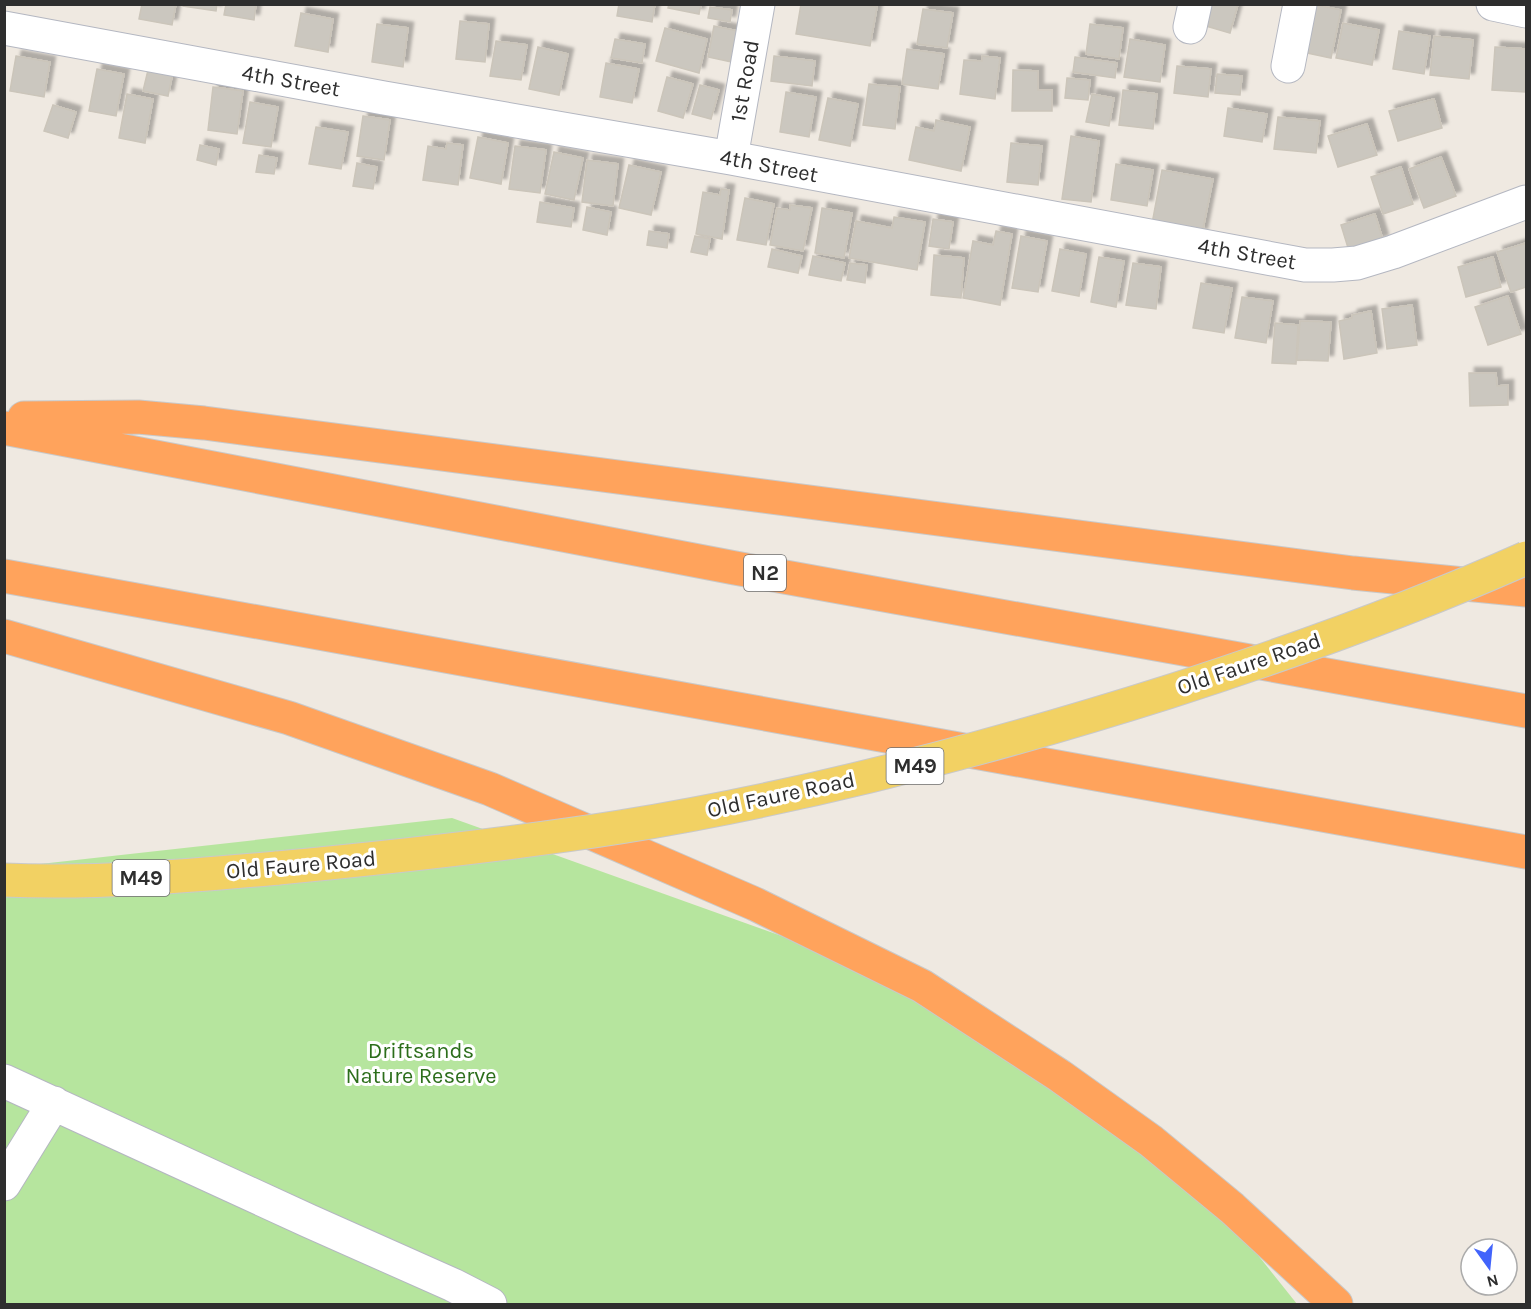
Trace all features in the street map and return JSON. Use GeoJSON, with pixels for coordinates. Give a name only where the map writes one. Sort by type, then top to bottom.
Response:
{"type":"FeatureCollection","features":[{"type":"Feature","properties":{"kind":"highway"},"geometry":{"type":"LineString","coordinates":[[4,418],[138,417],[204,423],[1353,573],[1527,590]]}},
{"type":"Feature","properties":{"kind":"highway","name":"N2"},"geometry":{"type":"LineString","coordinates":[[4,428],[735,568],[1527,711]]}},
{"type":"Feature","properties":{"kind":"highway"},"geometry":{"type":"LineString","coordinates":[[4,576],[1527,852]]}},
{"type":"Feature","properties":{"kind":"highway"},"geometry":{"type":"LineString","coordinates":[[4,636],[289,718],[490,789],[755,904],[922,986],[1060,1076],[1151,1141],[1232,1208],[1336,1305]]}},
{"type":"Feature","properties":{"kind":"main road","name":"Old Faure Road"},"geometry":{"type":"LineString","coordinates":[[4,880],[84,881],[157,878],[439,851],[620,827],[802,792],[908,768],[1074,722],[1269,659],[1365,625],[1527,558]]}},
{"type":"Feature","properties":{"kind":"street","name":"1st Road"},"geometry":{"type":"LineString","coordinates":[[731,158],[758,4]]}},
{"type":"Feature","properties":{"kind":"street"},"geometry":{"type":"LineString","coordinates":[[1288,66],[1300,4]]}},
{"type":"Feature","properties":{"kind":"street"},"geometry":{"type":"LineString","coordinates":[[1493,4],[1527,11]]}},
{"type":"Feature","properties":{"kind":"street","name":"4th Street"},"geometry":{"type":"LineString","coordinates":[[4,28],[396,100],[731,158],[1305,265],[1349,264],[1384,255],[1527,202]]}},
{"type":"Feature","properties":{"kind":"street"},"geometry":{"type":"LineString","coordinates":[[4,1081],[453,1285],[490,1305]]}},
{"type":"Feature","properties":{"kind":"street"},"geometry":{"type":"LineString","coordinates":[[4,1184],[54,1103]]}},
{"type":"Feature","properties":{"kind":"green space","name":"Driftsands Nature Reserve"},"geometry":{"type":"Polygon","coordinates":[[[452,818],[885,973],[1202,1185],[1297,1304],[5,1304],[4,868],[452,818]]]}},
{"type":"Feature","properties":{"kind":"building"},"geometry":{"type":"Polygon","coordinates":[[[142,4],[176,4],[172,25],[139,19],[142,4]]]}},
{"type":"Feature","properties":{"kind":"building"},"geometry":{"type":"Polygon","coordinates":[[[183,4],[217,4],[216,11],[183,6],[183,4]]]}},
{"type":"Feature","properties":{"kind":"building"},"geometry":{"type":"Polygon","coordinates":[[[226,4],[256,4],[254,20],[224,15],[226,4]]]}},
{"type":"Feature","properties":{"kind":"building"},"geometry":{"type":"Polygon","coordinates":[[[619,4],[655,4],[652,22],[617,16],[619,4]]]}},
{"type":"Feature","properties":{"kind":"building"},"geometry":{"type":"Polygon","coordinates":[[[669,4],[701,4],[699,14],[668,8],[669,4]]]}},
{"type":"Feature","properties":{"kind":"building"},"geometry":{"type":"Polygon","coordinates":[[[801,4],[860,4],[877,7],[870,46],[796,34],[801,4]]]}},
{"type":"Feature","properties":{"kind":"building"},"geometry":{"type":"Polygon","coordinates":[[[1205,4],[1238,4],[1230,33],[1199,24],[1205,4]]]}},
{"type":"Feature","properties":{"kind":"building"},"geometry":{"type":"Polygon","coordinates":[[[1312,4],[1341,10],[1331,58],[1302,52],[1312,4]]]}},
{"type":"Feature","properties":{"kind":"building"},"geometry":{"type":"Polygon","coordinates":[[[710,7],[732,10],[730,22],[708,18],[710,7]]]}},
{"type":"Feature","properties":{"kind":"building"},"geometry":{"type":"Polygon","coordinates":[[[923,9],[953,13],[947,48],[917,44],[923,9]]]}},
{"type":"Feature","properties":{"kind":"building"},"geometry":{"type":"Polygon","coordinates":[[[301,13],[333,19],[328,52],[295,46],[301,13]]]}},
{"type":"Feature","properties":{"kind":"building"},"geometry":{"type":"Polygon","coordinates":[[[460,21],[489,24],[485,62],[456,59],[460,21]]]}},
{"type":"Feature","properties":{"kind":"building"},"geometry":{"type":"Polygon","coordinates":[[[1343,23],[1379,30],[1372,65],[1336,58],[1343,23]]]}},
{"type":"Feature","properties":{"kind":"building"},"geometry":{"type":"Polygon","coordinates":[[[377,24],[408,28],[403,67],[372,62],[377,24]]]}},
{"type":"Feature","properties":{"kind":"building"},"geometry":{"type":"Polygon","coordinates":[[[1090,24],[1123,28],[1119,59],[1086,54],[1090,24]]]}},
{"type":"Feature","properties":{"kind":"building"},"geometry":{"type":"Polygon","coordinates":[[[714,26],[738,31],[732,62],[708,57],[714,26]]]}},
{"type":"Feature","properties":{"kind":"building"},"geometry":{"type":"Polygon","coordinates":[[[665,28],[707,39],[699,73],[656,61],[665,28]]]}},
{"type":"Feature","properties":{"kind":"building"},"geometry":{"type":"Polygon","coordinates":[[[1399,31],[1430,36],[1424,74],[1393,69],[1399,31]]]}},
{"type":"Feature","properties":{"kind":"building"},"geometry":{"type":"Polygon","coordinates":[[[1434,36],[1473,40],[1469,79],[1430,75],[1434,36]]]}},
{"type":"Feature","properties":{"kind":"building"},"geometry":{"type":"Polygon","coordinates":[[[615,39],[645,44],[642,63],[611,58],[615,39]]]}},
{"type":"Feature","properties":{"kind":"building"},"geometry":{"type":"Polygon","coordinates":[[[1130,39],[1165,45],[1160,82],[1124,77],[1130,39]]]}},
{"type":"Feature","properties":{"kind":"building"},"geometry":{"type":"Polygon","coordinates":[[[496,41],[527,45],[521,80],[490,76],[496,41]]]}},
{"type":"Feature","properties":{"kind":"building"},"geometry":{"type":"Polygon","coordinates":[[[538,47],[568,54],[559,95],[529,89],[538,47]]]}},
{"type":"Feature","properties":{"kind":"building"},"geometry":{"type":"Polygon","coordinates":[[[1495,47],[1526,49],[1525,92],[1492,90],[1495,47]]]}},
{"type":"Feature","properties":{"kind":"building"},"geometry":{"type":"Polygon","coordinates":[[[907,49],[944,54],[938,89],[902,84],[907,49]]]}},
{"type":"Feature","properties":{"kind":"building"},"geometry":{"type":"Polygon","coordinates":[[[16,56],[50,62],[44,97],[10,91],[16,56]]]}},
{"type":"Feature","properties":{"kind":"building"},"geometry":{"type":"Polygon","coordinates":[[[774,56],[815,61],[812,86],[771,81],[774,56]]]}},
{"type":"Feature","properties":{"kind":"building"},"geometry":{"type":"Polygon","coordinates":[[[982,56],[1000,58],[995,99],[960,94],[964,60],[982,61],[982,56]]]}},
{"type":"Feature","properties":{"kind":"building"},"geometry":{"type":"Polygon","coordinates":[[[1075,57],[1117,63],[1115,78],[1073,72],[1075,57]]]}},
{"type":"Feature","properties":{"kind":"building"},"geometry":{"type":"Polygon","coordinates":[[[606,63],[639,69],[632,103],[600,97],[606,63]]]}},
{"type":"Feature","properties":{"kind":"building"},"geometry":{"type":"Polygon","coordinates":[[[149,66],[173,72],[168,96],[143,91],[149,66]]]}},
{"type":"Feature","properties":{"kind":"building"},"geometry":{"type":"Polygon","coordinates":[[[1177,66],[1211,69],[1208,97],[1174,93],[1177,66]]]}},
{"type":"Feature","properties":{"kind":"building"},"geometry":{"type":"Polygon","coordinates":[[[97,69],[124,74],[116,116],[89,111],[97,69]]]}},
{"type":"Feature","properties":{"kind":"building"},"geometry":{"type":"Polygon","coordinates":[[[1013,70],[1038,71],[1038,90],[1052,90],[1052,111],[1012,111],[1013,70]]]}},
{"type":"Feature","properties":{"kind":"building"},"geometry":{"type":"Polygon","coordinates":[[[1217,74],[1242,76],[1240,95],[1215,93],[1217,74]]]}},
{"type":"Feature","properties":{"kind":"building"},"geometry":{"type":"Polygon","coordinates":[[[667,77],[693,84],[683,118],[658,111],[667,77]]]}},
{"type":"Feature","properties":{"kind":"building"},"geometry":{"type":"Polygon","coordinates":[[[1067,78],[1090,80],[1088,100],[1065,98],[1067,78]]]}},
{"type":"Feature","properties":{"kind":"building"},"geometry":{"type":"Polygon","coordinates":[[[869,84],[900,87],[895,129],[863,125],[869,84]]]}},
{"type":"Feature","properties":{"kind":"building"},"geometry":{"type":"Polygon","coordinates":[[[700,85],[719,90],[711,119],[692,114],[700,85]]]}},
{"type":"Feature","properties":{"kind":"building"},"geometry":{"type":"Polygon","coordinates":[[[213,87],[243,91],[237,134],[208,130],[213,87]]]}},
{"type":"Feature","properties":{"kind":"building"},"geometry":{"type":"Polygon","coordinates":[[[1123,90],[1157,94],[1153,129],[1119,125],[1123,90]]]}},
{"type":"Feature","properties":{"kind":"building"},"geometry":{"type":"Polygon","coordinates":[[[786,92],[816,97],[809,137],[780,132],[786,92]]]}},
{"type":"Feature","properties":{"kind":"building"},"geometry":{"type":"Polygon","coordinates":[[[127,94],[153,99],[145,143],[119,138],[127,94]]]}},
{"type":"Feature","properties":{"kind":"building"},"geometry":{"type":"Polygon","coordinates":[[[1092,94],[1114,98],[1109,126],[1086,122],[1092,94]]]}},
{"type":"Feature","properties":{"kind":"building"},"geometry":{"type":"Polygon","coordinates":[[[828,98],[858,104],[850,146],[819,140],[828,98]]]}},
{"type":"Feature","properties":{"kind":"building"},"geometry":{"type":"Polygon","coordinates":[[[1434,99],[1442,128],[1398,141],[1389,111],[1434,99]]]}},
{"type":"Feature","properties":{"kind":"building"},"geometry":{"type":"Polygon","coordinates":[[[250,102],[278,107],[271,147],[243,143],[250,102]]]}},
{"type":"Feature","properties":{"kind":"building"},"geometry":{"type":"Polygon","coordinates":[[[53,105],[76,112],[68,138],[44,131],[53,105]]]}},
{"type":"Feature","properties":{"kind":"building"},"geometry":{"type":"Polygon","coordinates":[[[1228,108],[1267,114],[1262,142],[1224,136],[1228,108]]]}},
{"type":"Feature","properties":{"kind":"building"},"geometry":{"type":"Polygon","coordinates":[[[363,116],[390,120],[384,160],[357,156],[363,116]]]}},
{"type":"Feature","properties":{"kind":"building"},"geometry":{"type":"Polygon","coordinates":[[[1278,117],[1320,121],[1316,153],[1274,149],[1278,117]]]}},
{"type":"Feature","properties":{"kind":"building"},"geometry":{"type":"Polygon","coordinates":[[[936,120],[970,127],[961,171],[909,160],[916,127],[934,131],[936,120]]]}},
{"type":"Feature","properties":{"kind":"building"},"geometry":{"type":"Polygon","coordinates":[[[1367,124],[1377,155],[1338,167],[1328,136],[1367,124]]]}},
{"type":"Feature","properties":{"kind":"building"},"geometry":{"type":"Polygon","coordinates":[[[316,127],[348,132],[341,169],[309,164],[316,127]]]}},
{"type":"Feature","properties":{"kind":"building"},"geometry":{"type":"Polygon","coordinates":[[[1071,136],[1099,141],[1091,202],[1062,199],[1071,136]]]}},
{"type":"Feature","properties":{"kind":"building"},"geometry":{"type":"Polygon","coordinates":[[[478,137],[508,143],[501,184],[470,178],[478,137]]]}},
{"type":"Feature","properties":{"kind":"building"},"geometry":{"type":"Polygon","coordinates":[[[447,143],[463,145],[458,185],[423,180],[428,146],[446,149],[447,143]]]}},
{"type":"Feature","properties":{"kind":"building"},"geometry":{"type":"Polygon","coordinates":[[[1011,143],[1042,146],[1038,185],[1007,182],[1011,143]]]}},
{"type":"Feature","properties":{"kind":"building"},"geometry":{"type":"Polygon","coordinates":[[[200,145],[219,149],[216,165],[197,160],[200,145]]]}},
{"type":"Feature","properties":{"kind":"building"},"geometry":{"type":"Polygon","coordinates":[[[515,146],[546,150],[540,193],[509,189],[515,146]]]}},
{"type":"Feature","properties":{"kind":"building"},"geometry":{"type":"Polygon","coordinates":[[[554,152],[583,158],[574,200],[545,194],[554,152]]]}},
{"type":"Feature","properties":{"kind":"building"},"geometry":{"type":"Polygon","coordinates":[[[259,155],[277,158],[274,174],[256,172],[259,155]]]}},
{"type":"Feature","properties":{"kind":"building"},"geometry":{"type":"Polygon","coordinates":[[[1441,157],[1456,196],[1424,208],[1409,169],[1441,157]]]}},
{"type":"Feature","properties":{"kind":"building"},"geometry":{"type":"Polygon","coordinates":[[[587,160],[618,164],[613,206],[582,202],[587,160]]]}},
{"type":"Feature","properties":{"kind":"building"},"geometry":{"type":"Polygon","coordinates":[[[357,163],[377,167],[373,189],[353,186],[357,163]]]}},
{"type":"Feature","properties":{"kind":"building"},"geometry":{"type":"Polygon","coordinates":[[[1116,164],[1153,170],[1147,206],[1111,200],[1116,164]]]}},
{"type":"Feature","properties":{"kind":"building"},"geometry":{"type":"Polygon","coordinates":[[[629,165],[661,172],[651,215],[619,208],[629,165]]]}},
{"type":"Feature","properties":{"kind":"building"},"geometry":{"type":"Polygon","coordinates":[[[1401,167],[1413,204],[1383,214],[1371,177],[1401,167]]]}},
{"type":"Feature","properties":{"kind":"building"},"geometry":{"type":"Polygon","coordinates":[[[1162,170],[1213,179],[1202,234],[1152,224],[1162,170]]]}},
{"type":"Feature","properties":{"kind":"building"},"geometry":{"type":"Polygon","coordinates":[[[721,189],[729,190],[722,239],[696,234],[703,192],[720,195],[721,189]]]}},
{"type":"Feature","properties":{"kind":"building"},"geometry":{"type":"Polygon","coordinates":[[[745,198],[774,204],[766,245],[737,240],[745,198]]]}},
{"type":"Feature","properties":{"kind":"building"},"geometry":{"type":"Polygon","coordinates":[[[540,202],[574,208],[571,227],[537,222],[540,202]]]}},
{"type":"Feature","properties":{"kind":"building"},"geometry":{"type":"Polygon","coordinates":[[[790,205],[812,208],[803,251],[770,245],[777,208],[790,210],[790,205]]]}},
{"type":"Feature","properties":{"kind":"building"},"geometry":{"type":"Polygon","coordinates":[[[587,207],[611,212],[607,235],[583,230],[587,207]]]}},
{"type":"Feature","properties":{"kind":"building"},"geometry":{"type":"Polygon","coordinates":[[[822,208],[852,213],[844,258],[815,253],[822,208]]]}},
{"type":"Feature","properties":{"kind":"building"},"geometry":{"type":"Polygon","coordinates":[[[1375,214],[1383,240],[1349,251],[1341,225],[1375,214]]]}},
{"type":"Feature","properties":{"kind":"building"},"geometry":{"type":"Polygon","coordinates":[[[894,217],[925,222],[917,270],[849,258],[856,221],[892,228],[894,217]]]}},
{"type":"Feature","properties":{"kind":"building"},"geometry":{"type":"Polygon","coordinates":[[[933,219],[953,222],[949,249],[929,246],[933,219]]]}},
{"type":"Feature","properties":{"kind":"building"},"geometry":{"type":"Polygon","coordinates":[[[649,231],[669,234],[667,248],[647,245],[649,231]]]}},
{"type":"Feature","properties":{"kind":"building"},"geometry":{"type":"Polygon","coordinates":[[[996,231],[1012,234],[1000,305],[963,298],[973,241],[993,245],[996,231]]]}},
{"type":"Feature","properties":{"kind":"building"},"geometry":{"type":"Polygon","coordinates":[[[695,236],[710,239],[707,255],[691,252],[695,236]]]}},
{"type":"Feature","properties":{"kind":"building"},"geometry":{"type":"Polygon","coordinates":[[[1021,236],[1047,241],[1038,292],[1012,288],[1021,236]]]}},
{"type":"Feature","properties":{"kind":"building"},"geometry":{"type":"Polygon","coordinates":[[[1526,243],[1526,287],[1511,292],[1497,252],[1526,243]]]}},
{"type":"Feature","properties":{"kind":"building"},"geometry":{"type":"Polygon","coordinates":[[[772,249],[802,256],[798,273],[768,267],[772,249]]]}},
{"type":"Feature","properties":{"kind":"building"},"geometry":{"type":"Polygon","coordinates":[[[1060,249],[1086,254],[1079,296],[1052,291],[1060,249]]]}},
{"type":"Feature","properties":{"kind":"building"},"geometry":{"type":"Polygon","coordinates":[[[934,255],[964,258],[961,298],[931,295],[934,255]]]}},
{"type":"Feature","properties":{"kind":"building"},"geometry":{"type":"Polygon","coordinates":[[[813,256],[845,263],[841,281],[809,275],[813,256]]]}},
{"type":"Feature","properties":{"kind":"building"},"geometry":{"type":"Polygon","coordinates":[[[1099,257],[1124,261],[1116,307],[1091,302],[1099,257]]]}},
{"type":"Feature","properties":{"kind":"building"},"geometry":{"type":"Polygon","coordinates":[[[1493,257],[1501,287],[1466,297],[1458,267],[1493,257]]]}},
{"type":"Feature","properties":{"kind":"building"},"geometry":{"type":"Polygon","coordinates":[[[850,263],[867,265],[865,283],[847,280],[850,263]]]}},
{"type":"Feature","properties":{"kind":"building"},"geometry":{"type":"Polygon","coordinates":[[[1133,263],[1161,267],[1156,309],[1126,305],[1133,263]]]}},
{"type":"Feature","properties":{"kind":"building"},"geometry":{"type":"Polygon","coordinates":[[[1201,283],[1232,288],[1224,333],[1193,328],[1201,283]]]}},
{"type":"Feature","properties":{"kind":"building"},"geometry":{"type":"Polygon","coordinates":[[[1508,296],[1521,334],[1488,345],[1475,307],[1508,296]]]}},
{"type":"Feature","properties":{"kind":"building"},"geometry":{"type":"Polygon","coordinates":[[[1242,297],[1273,301],[1266,343],[1235,338],[1242,297]]]}},
{"type":"Feature","properties":{"kind":"building"},"geometry":{"type":"Polygon","coordinates":[[[1412,305],[1417,345],[1387,349],[1382,309],[1412,305]]]}},
{"type":"Feature","properties":{"kind":"building"},"geometry":{"type":"Polygon","coordinates":[[[1371,311],[1377,353],[1344,359],[1339,321],[1352,318],[1352,315],[1371,311]]]}},
{"type":"Feature","properties":{"kind":"building"},"geometry":{"type":"Polygon","coordinates":[[[1300,321],[1331,322],[1328,361],[1297,360],[1300,321]]]}},
{"type":"Feature","properties":{"kind":"building"},"geometry":{"type":"Polygon","coordinates":[[[1275,323],[1298,325],[1296,364],[1272,363],[1275,323]]]}},
{"type":"Feature","properties":{"kind":"building"},"geometry":{"type":"Polygon","coordinates":[[[1469,373],[1496,373],[1497,386],[1508,385],[1508,405],[1470,406],[1469,373]]]}}]}
